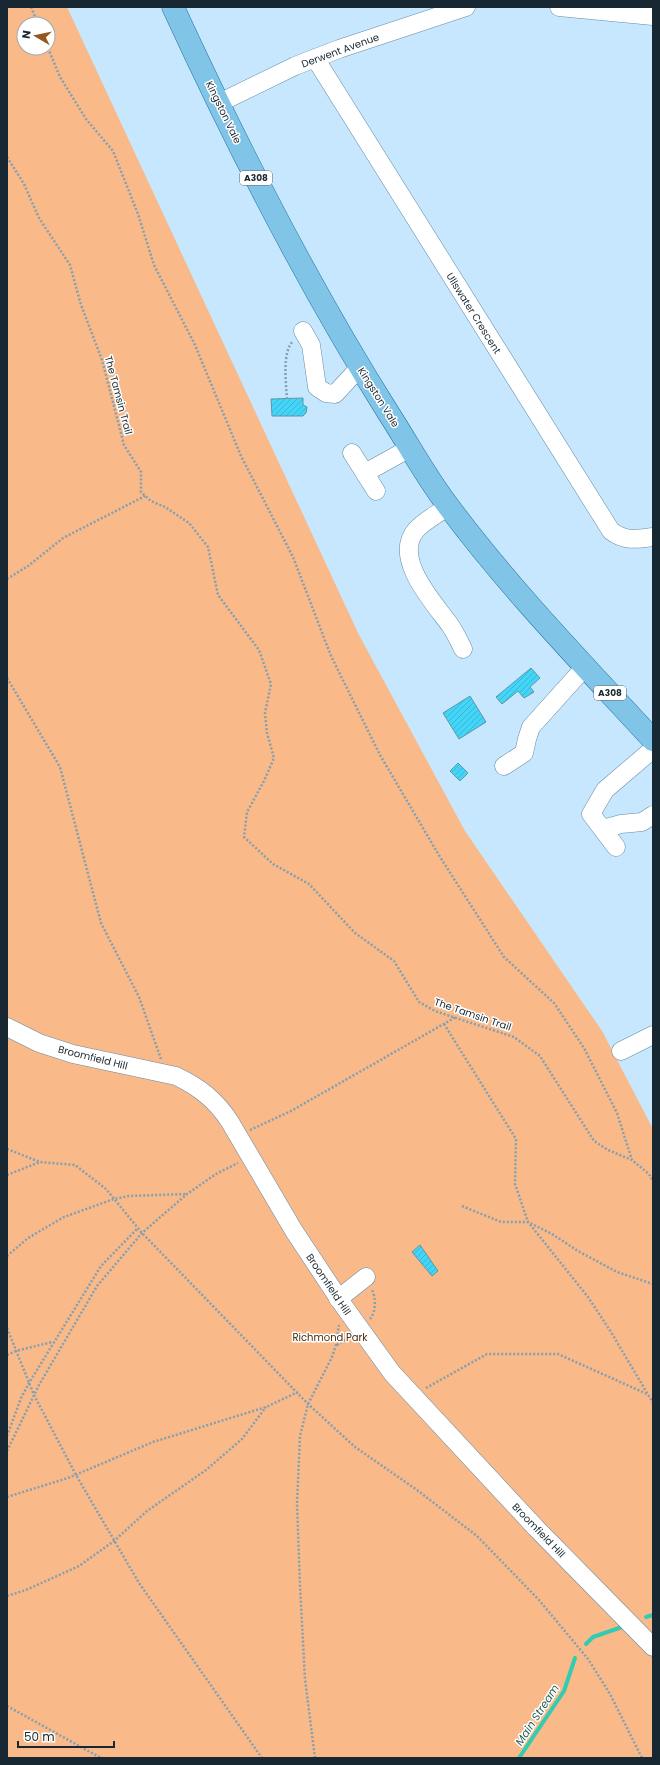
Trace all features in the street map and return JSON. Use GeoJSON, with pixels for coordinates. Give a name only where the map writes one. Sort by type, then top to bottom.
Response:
{"type":"FeatureCollection","features":[{"type":"Feature","properties":{"kind":"main road","name":"Kingston Vale"},"geometry":{"type":"LineString","coordinates":[[173,7],[265,197],[360,367],[410,448],[448,506],[513,587],[653,740]]}},
{"type":"Feature","properties":{"kind":"street","name":"Derwent Avenue"},"geometry":{"type":"LineString","coordinates":[[219,103],[315,58],[466,7]]}},
{"type":"Feature","properties":{"kind":"street"},"geometry":{"type":"LineString","coordinates":[[559,7],[653,16]]}},
{"type":"Feature","properties":{"kind":"street","name":"Ullswater Crescent"},"geometry":{"type":"LineString","coordinates":[[315,58],[611,531],[620,538],[634,539],[653,537]]}},
{"type":"Feature","properties":{"kind":"street"},"geometry":{"type":"LineString","coordinates":[[303,331],[311,345],[317,387],[326,393],[335,394],[360,367]]}},
{"type":"Feature","properties":{"kind":"street"},"geometry":{"type":"LineString","coordinates":[[365,473],[410,448]]}},
{"type":"Feature","properties":{"kind":"street"},"geometry":{"type":"LineString","coordinates":[[352,454],[376,491]]}},
{"type":"Feature","properties":{"kind":"street"},"geometry":{"type":"LineString","coordinates":[[448,506],[416,530],[410,540],[409,555],[415,573],[428,596],[451,626],[463,649]]}},
{"type":"Feature","properties":{"kind":"street"},"geometry":{"type":"LineString","coordinates":[[504,766],[524,753],[527,739],[532,727],[585,667]]}},
{"type":"Feature","properties":{"kind":"street"},"geometry":{"type":"LineString","coordinates":[[616,847],[591,814],[605,790],[653,749]]}},
{"type":"Feature","properties":{"kind":"street"},"geometry":{"type":"LineString","coordinates":[[603,829],[621,824],[642,822],[653,815]]}},
{"type":"Feature","properties":{"kind":"street","name":"Broomfield Hill"},"geometry":{"type":"LineString","coordinates":[[7,1027],[39,1043],[73,1054],[166,1074],[188,1082],[210,1097],[221,1108],[239,1136],[294,1231],[341,1302],[392,1373],[536,1528],[653,1647]]}},
{"type":"Feature","properties":{"kind":"street"},"geometry":{"type":"LineString","coordinates":[[621,1051],[653,1035]]}},
{"type":"Feature","properties":{"kind":"street"},"geometry":{"type":"LineString","coordinates":[[341,1302],[366,1277]]}},
{"type":"Feature","properties":{"kind":"path"},"geometry":{"type":"LineString","coordinates":[[51,56],[60,77],[86,119],[113,151],[138,214],[154,265],[195,345],[241,456],[293,557],[331,656],[380,756],[440,857],[504,957],[554,1004],[584,1048],[617,1113],[632,1160]]}},
{"type":"Feature","properties":{"kind":"path","name":"The Tamsin Trail"},"geometry":{"type":"LineString","coordinates":[[7,157],[24,184],[39,218],[70,265],[81,305],[102,360],[124,444],[141,472],[141,492],[151,501],[164,507],[189,523],[208,547],[218,595],[259,650],[270,684],[265,713],[267,733],[274,758],[264,781],[247,812],[244,837],[273,864],[309,884],[355,933],[394,961],[419,1002],[435,1011],[514,1036],[540,1056],[594,1141],[608,1150],[632,1160],[649,1174],[653,1181]]}},
{"type":"Feature","properties":{"kind":"path"},"geometry":{"type":"LineString","coordinates":[[286,399],[286,360],[290,343],[303,331]]}},
{"type":"Feature","properties":{"kind":"path"},"geometry":{"type":"LineString","coordinates":[[7,579],[28,566],[64,538],[145,496]]}},
{"type":"Feature","properties":{"kind":"path"},"geometry":{"type":"LineString","coordinates":[[7,678],[60,767],[101,923],[139,996],[166,1074]]}},
{"type":"Feature","properties":{"kind":"path"},"geometry":{"type":"LineString","coordinates":[[239,1136],[291,1111],[456,1017]]}},
{"type":"Feature","properties":{"kind":"path"},"geometry":{"type":"LineString","coordinates":[[444,1024],[516,1139],[515,1184],[528,1222],[588,1297],[653,1403]]}},
{"type":"Feature","properties":{"kind":"path"},"geometry":{"type":"LineString","coordinates":[[7,1149],[40,1162],[75,1165],[106,1188],[142,1233],[308,1404],[355,1447],[416,1490],[477,1536],[539,1600],[588,1659],[610,1694],[642,1758]]}},
{"type":"Feature","properties":{"kind":"path"},"geometry":{"type":"LineString","coordinates":[[7,1451],[34,1395],[96,1286],[142,1233],[187,1194],[216,1174],[251,1157]]}},
{"type":"Feature","properties":{"kind":"path"},"geometry":{"type":"LineString","coordinates":[[7,1175],[40,1162]]}},
{"type":"Feature","properties":{"kind":"path"},"geometry":{"type":"LineString","coordinates":[[7,1256],[28,1238],[64,1218],[114,1199],[129,1196],[187,1194]]}},
{"type":"Feature","properties":{"kind":"path"},"geometry":{"type":"LineString","coordinates":[[462,1206],[501,1222],[528,1222],[552,1234],[578,1251],[617,1272],[653,1284]]}},
{"type":"Feature","properties":{"kind":"path"},"geometry":{"type":"LineString","coordinates":[[7,1436],[29,1383],[53,1342],[101,1266],[138,1228]]}},
{"type":"Feature","properties":{"kind":"path"},"geometry":{"type":"LineString","coordinates":[[315,1758],[305,1679],[298,1504],[300,1436],[308,1404],[324,1374],[336,1345],[341,1302]]}},
{"type":"Feature","properties":{"kind":"path"},"geometry":{"type":"LineString","coordinates":[[7,1328],[34,1395],[76,1475],[114,1541],[139,1583],[262,1758]]}},
{"type":"Feature","properties":{"kind":"path"},"geometry":{"type":"LineString","coordinates":[[7,1355],[16,1351],[53,1342]]}},
{"type":"Feature","properties":{"kind":"path"},"geometry":{"type":"LineString","coordinates":[[412,1395],[487,1354],[558,1354],[648,1394]]}},
{"type":"Feature","properties":{"kind":"path"},"geometry":{"type":"LineString","coordinates":[[7,1497],[76,1475],[153,1442],[266,1408],[298,1392]]}},
{"type":"Feature","properties":{"kind":"path"},"geometry":{"type":"LineString","coordinates":[[7,1596],[26,1590],[79,1566],[114,1541],[147,1511],[206,1470],[242,1439],[266,1408]]}},
{"type":"Feature","properties":{"kind":"path"},"geometry":{"type":"LineString","coordinates":[[7,1706],[101,1758]]}},
{"type":"Feature","properties":{"kind":"green space","name":"Richmond Park"},"geometry":{"type":"Polygon","coordinates":[[[7,7],[67,7],[359,635],[465,831],[602,1031],[653,1129],[653,1758],[7,1758],[7,7]]]}},
{"type":"Feature","properties":{"kind":"building"},"geometry":{"type":"Polygon","coordinates":[[[303,398],[303,405],[307,407],[306,413],[303,416],[272,416],[271,399],[303,398]]]}},
{"type":"Feature","properties":{"kind":"building"},"geometry":{"type":"Polygon","coordinates":[[[531,668],[540,678],[530,687],[534,692],[524,698],[518,691],[502,704],[496,697],[531,668]]]}},
{"type":"Feature","properties":{"kind":"building"},"geometry":{"type":"Polygon","coordinates":[[[470,696],[486,722],[459,739],[443,713],[470,696]]]}},
{"type":"Feature","properties":{"kind":"building"},"geometry":{"type":"Polygon","coordinates":[[[458,763],[468,773],[460,781],[450,771],[458,763]]]}},
{"type":"Feature","properties":{"kind":"building"},"geometry":{"type":"Polygon","coordinates":[[[420,1245],[438,1271],[432,1276],[412,1252],[420,1245]]]}},
{"type":"Feature","properties":{"kind":"waterway"},"geometry":{"type":"LineString","coordinates":[[646,1617],[653,1615]]}},
{"type":"Feature","properties":{"kind":"waterway"},"geometry":{"type":"LineString","coordinates":[[586,1644],[593,1637],[622,1627]]}},
{"type":"Feature","properties":{"kind":"waterway","name":"Main Stream"},"geometry":{"type":"LineString","coordinates":[[519,1758],[564,1691],[575,1658]]}}]}
